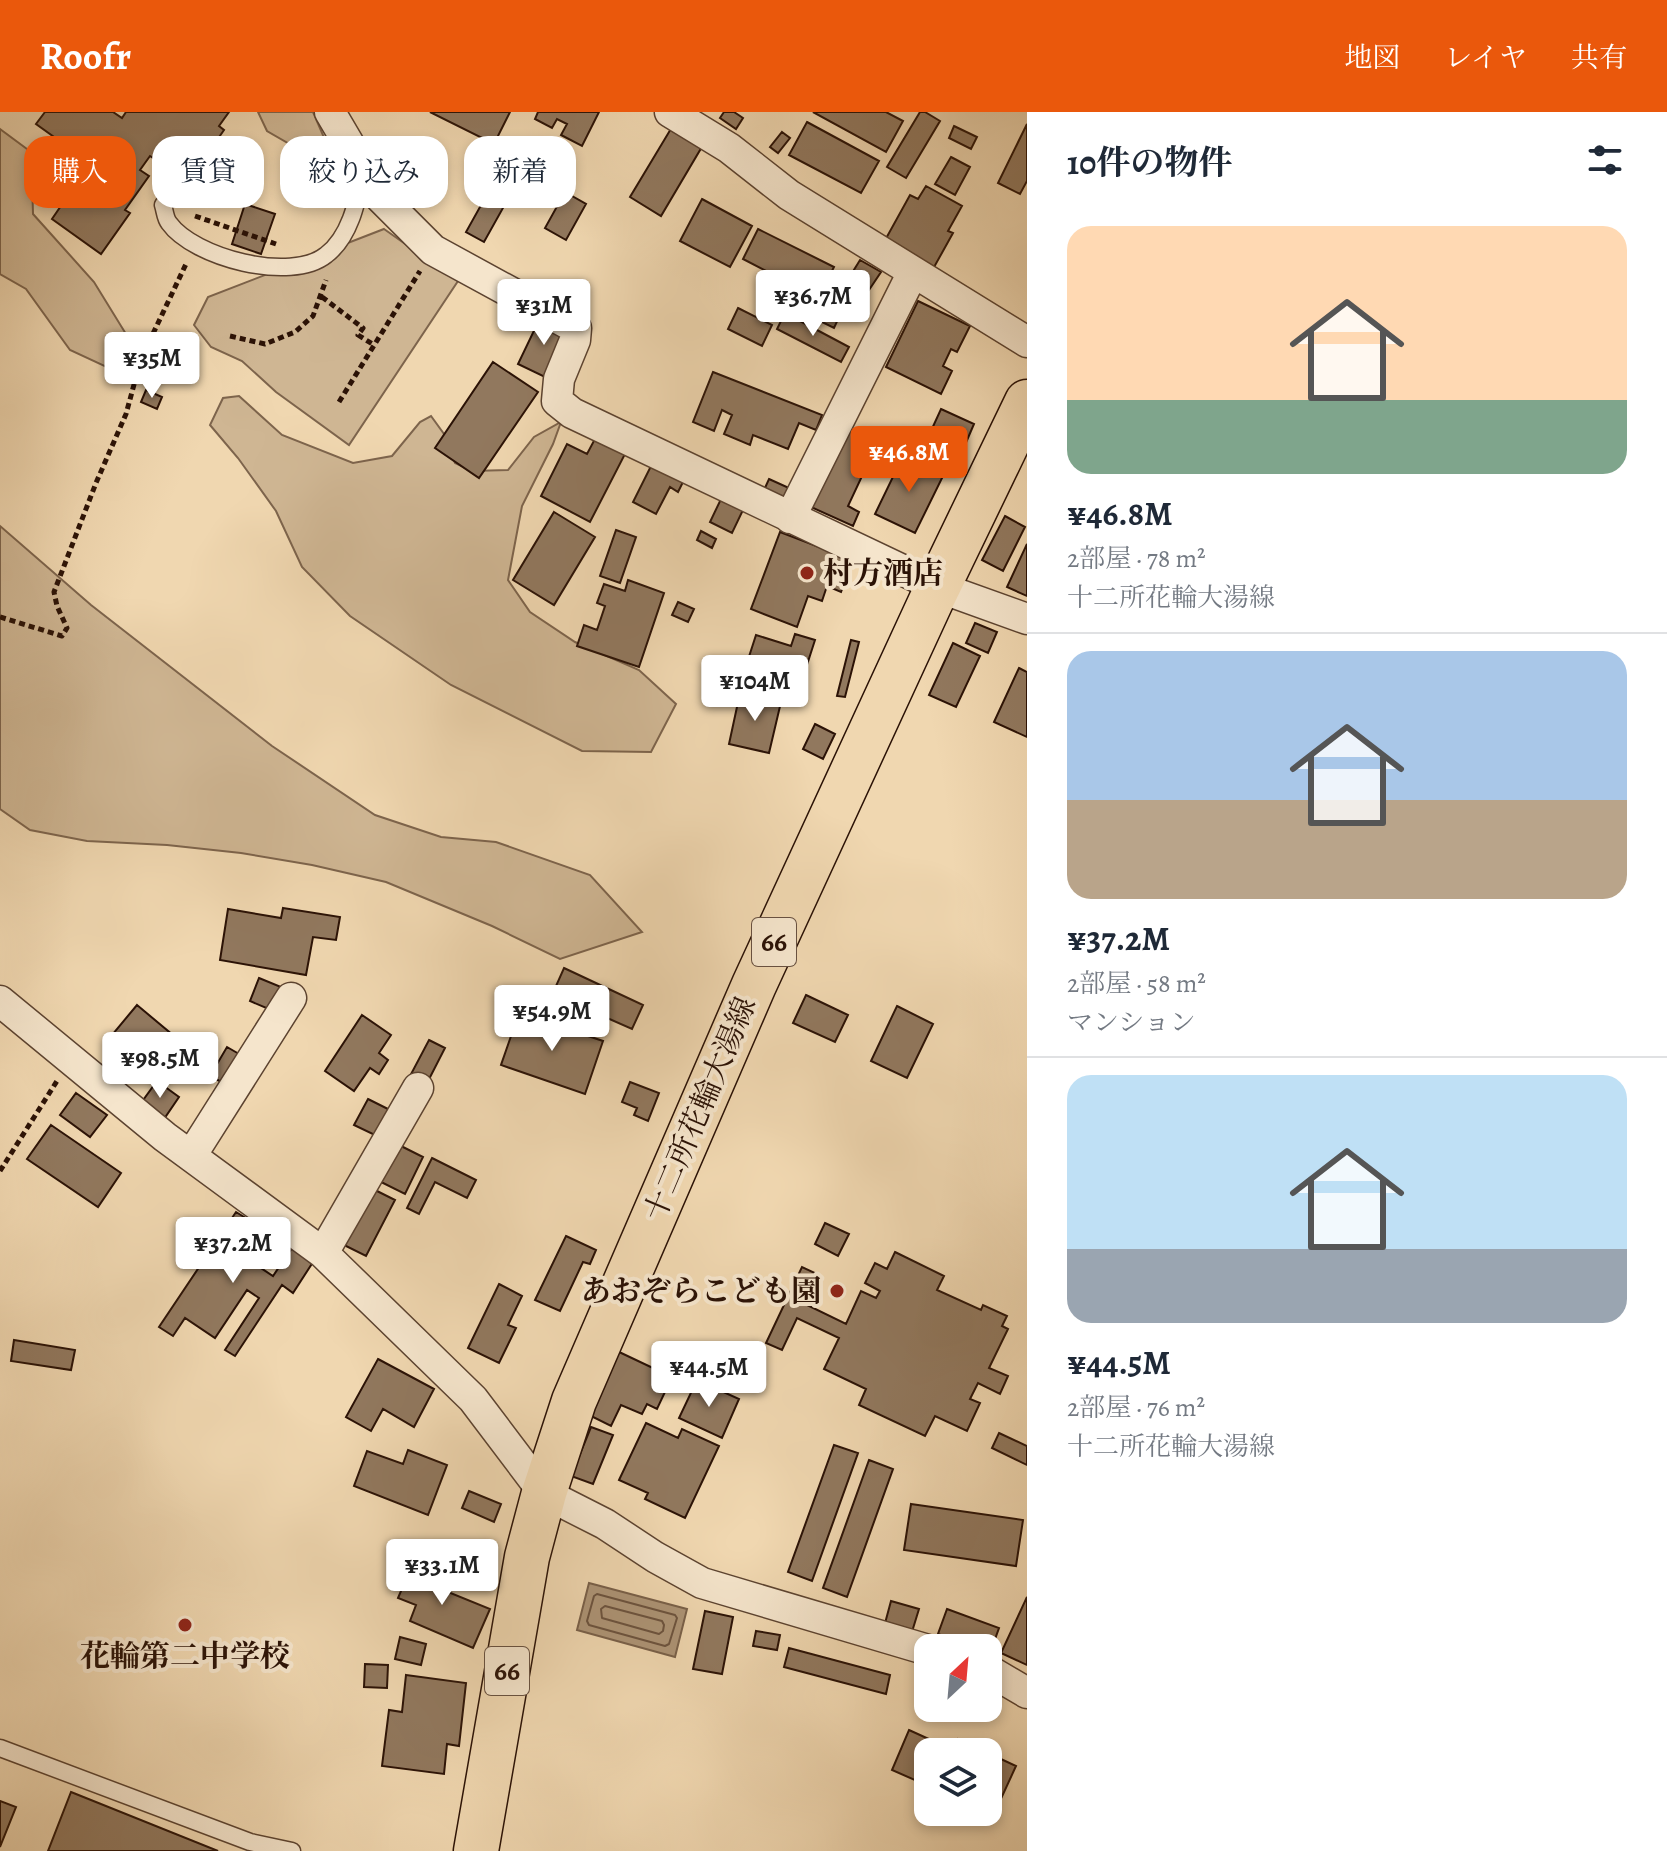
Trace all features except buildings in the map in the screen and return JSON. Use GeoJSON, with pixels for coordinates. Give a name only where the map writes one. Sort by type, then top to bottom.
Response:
{"type":"FeatureCollection","features":[{"type":"Feature","properties":{"kind":"main road","name":"十二所花輪大湯線"},"geometry":{"type":"LineString","coordinates":[[476,1851],[527,1557],[574,1401],[754,985],[1027,402]]}},
{"type":"Feature","properties":{"kind":"street"},"geometry":{"type":"LineString","coordinates":[[330,112],[344,136]]}},
{"type":"Feature","properties":{"kind":"street"},"geometry":{"type":"LineString","coordinates":[[670,112],[729,148],[789,195],[1027,342]]}},
{"type":"Feature","properties":{"kind":"street"},"geometry":{"type":"LineString","coordinates":[[391,208],[433,250],[576,328],[575,340],[559,379],[557,401],[572,413],[938,587],[1027,619]]}},
{"type":"Feature","properties":{"kind":"street"},"geometry":{"type":"LineString","coordinates":[[790,518],[913,272]]}},
{"type":"Feature","properties":{"kind":"street"},"geometry":{"type":"LineString","coordinates":[[191,1156],[291,998]]}},
{"type":"Feature","properties":{"kind":"street"},"geometry":{"type":"LineString","coordinates":[[0,1001],[191,1156],[323,1253],[473,1399],[544,1493],[605,1524],[702,1583],[914,1646]]}},
{"type":"Feature","properties":{"kind":"street"},"geometry":{"type":"LineString","coordinates":[[323,1253],[418,1088]]}},
{"type":"Feature","properties":{"kind":"street"},"geometry":{"type":"LineString","coordinates":[[1002,1678],[1027,1693]]}},
{"type":"Feature","properties":{"kind":"lane"},"geometry":{"type":"LineString","coordinates":[[164,208],[167,221],[196,244],[241,263],[264,267],[309,266],[321,259],[343,240],[354,208]]}},
{"type":"Feature","properties":{"kind":"lane"},"geometry":{"type":"LineString","coordinates":[[0,1748],[250,1842],[292,1851]]}},
{"type":"Feature","properties":{"kind":"path"},"geometry":{"type":"LineString","coordinates":[[171,208],[321,259],[328,274],[313,316],[295,332],[265,344],[230,336]]}},
{"type":"Feature","properties":{"kind":"path"},"geometry":{"type":"LineString","coordinates":[[0,617],[62,636],[67,628],[54,592],[126,414],[141,359],[207,221]]}},
{"type":"Feature","properties":{"kind":"path"},"geometry":{"type":"LineString","coordinates":[[339,402],[420,270]]}},
{"type":"Feature","properties":{"kind":"path"},"geometry":{"type":"LineString","coordinates":[[322,297],[363,328],[358,335],[374,345]]}},
{"type":"Feature","properties":{"kind":"path"},"geometry":{"type":"LineString","coordinates":[[0,1171],[71,1060]]}},
{"type":"Feature","properties":{"kind":"shaded area"},"geometry":{"type":"Polygon","coordinates":[[[258,112],[313,112],[323,136],[280,136],[280,138],[267,131],[258,112]]]}},
{"type":"Feature","properties":{"kind":"shaded area"},"geometry":{"type":"Polygon","coordinates":[[[0,129],[24,147],[24,208],[33,208],[33,214],[94,282],[126,334],[113,370],[70,350],[26,289],[0,274],[0,129]]]}},
{"type":"Feature","properties":{"kind":"shaded area"},"geometry":{"type":"Polygon","coordinates":[[[384,229],[458,281],[349,445],[276,392],[242,361],[211,347],[194,325],[208,297],[384,229]]]}},
{"type":"Feature","properties":{"kind":"shaded area"},"geometry":{"type":"Polygon","coordinates":[[[239,396],[282,435],[353,463],[392,456],[420,422],[431,416],[444,434],[455,463],[472,471],[508,470],[534,437],[561,422],[522,506],[508,580],[530,612],[575,642],[639,670],[676,704],[651,752],[582,751],[451,685],[350,616],[302,567],[276,511],[210,425],[223,398],[239,396]]]}},
{"type":"Feature","properties":{"kind":"shaded area"},"geometry":{"type":"Polygon","coordinates":[[[0,526],[91,605],[272,746],[375,815],[441,837],[496,842],[590,875],[642,932],[560,959],[492,926],[386,882],[241,853],[87,841],[30,830],[0,809],[0,526]]]}},
{"type":"Feature","properties":{"kind":"water"},"geometry":{"type":"Polygon","coordinates":[[[589,1583],[687,1609],[675,1657],[577,1630],[589,1583]]]}},
{"type":"Feature","properties":{"kind":"place","name":"村方酒店"},"geometry":{"type":"Point","coordinates":[807,573]}},
{"type":"Feature","properties":{"kind":"place","name":"あおぞらこども園"},"geometry":{"type":"Point","coordinates":[837,1291]}},
{"type":"Feature","properties":{"kind":"place","name":"花輪第二中学校"},"geometry":{"type":"Point","coordinates":[185,1625]}}]}
